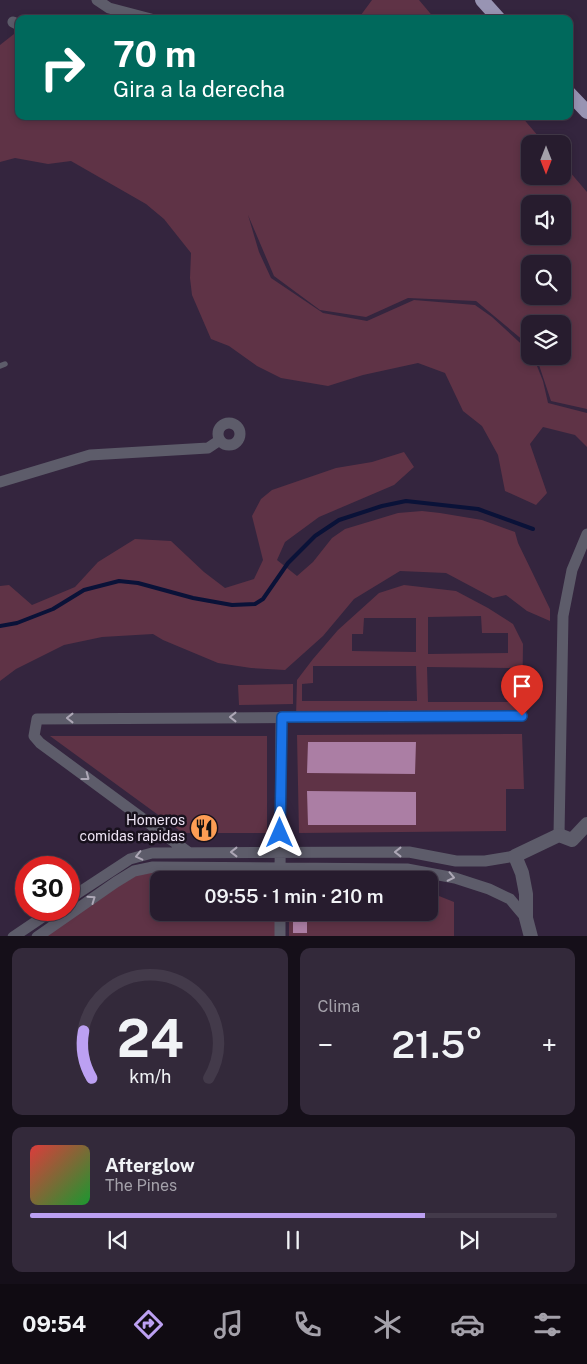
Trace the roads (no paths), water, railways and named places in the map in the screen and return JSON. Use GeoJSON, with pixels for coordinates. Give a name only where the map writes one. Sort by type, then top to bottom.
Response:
{"type":"FeatureCollection","features":[{"type":"Feature","properties":{"kind":"highway"},"geometry":{"type":"LineString","coordinates":[[482,0],[495,15]]}},
{"type":"Feature","properties":{"kind":"highway"},"geometry":{"type":"LineString","coordinates":[[573,97],[587,112]]}},
{"type":"Feature","properties":{"kind":"street"},"geometry":{"type":"LineString","coordinates":[[97,0],[109,8],[136,15]]}},
{"type":"Feature","properties":{"kind":"street"},"geometry":{"type":"LineString","coordinates":[[0,482],[90,455],[208,448],[220,440]]}},
{"type":"Feature","properties":{"kind":"street"},"geometry":{"type":"LineString","coordinates":[[559,835],[563,616],[572,570],[587,534]]}},
{"type":"Feature","properties":{"kind":"street"},"geometry":{"type":"LineString","coordinates":[[188,852],[40,743],[34,736],[37,718],[522,716]]}},
{"type":"Feature","properties":{"kind":"street"},"geometry":{"type":"LineString","coordinates":[[280,868],[282,717]]}},
{"type":"Feature","properties":{"kind":"street"},"geometry":{"type":"LineString","coordinates":[[80,892],[130,859],[152,853],[409,852],[456,861],[485,861],[515,856],[559,835],[572,840],[587,824]]}},
{"type":"Feature","properties":{"kind":"street"},"geometry":{"type":"LineString","coordinates":[[515,856],[522,872],[526,894],[526,918],[532,936]]}},
{"type":"Feature","properties":{"kind":"street"},"geometry":{"type":"LineString","coordinates":[[37,936],[134,871],[153,868],[407,869],[455,878],[510,898],[526,918]]}},
{"type":"Feature","properties":{"kind":"street"},"geometry":{"type":"LineString","coordinates":[[13,936],[36,921]]}},
{"type":"Feature","properties":{"kind":"street"},"geometry":{"type":"LineString","coordinates":[[280,921],[280,936]]}},
{"type":"Feature","properties":{"kind":"waterway"},"geometry":{"type":"LineString","coordinates":[[0,626],[17,623],[53,609],[84,590],[119,581],[138,583],[193,598],[232,605],[255,604],[263,599],[288,563],[315,536],[339,520],[382,506],[406,501],[478,509],[533,529]]}},
{"type":"Feature","properties":{"kind":"place","name":"Homeros comidas rapidas"},"geometry":{"type":"Point","coordinates":[204,828]}}]}
